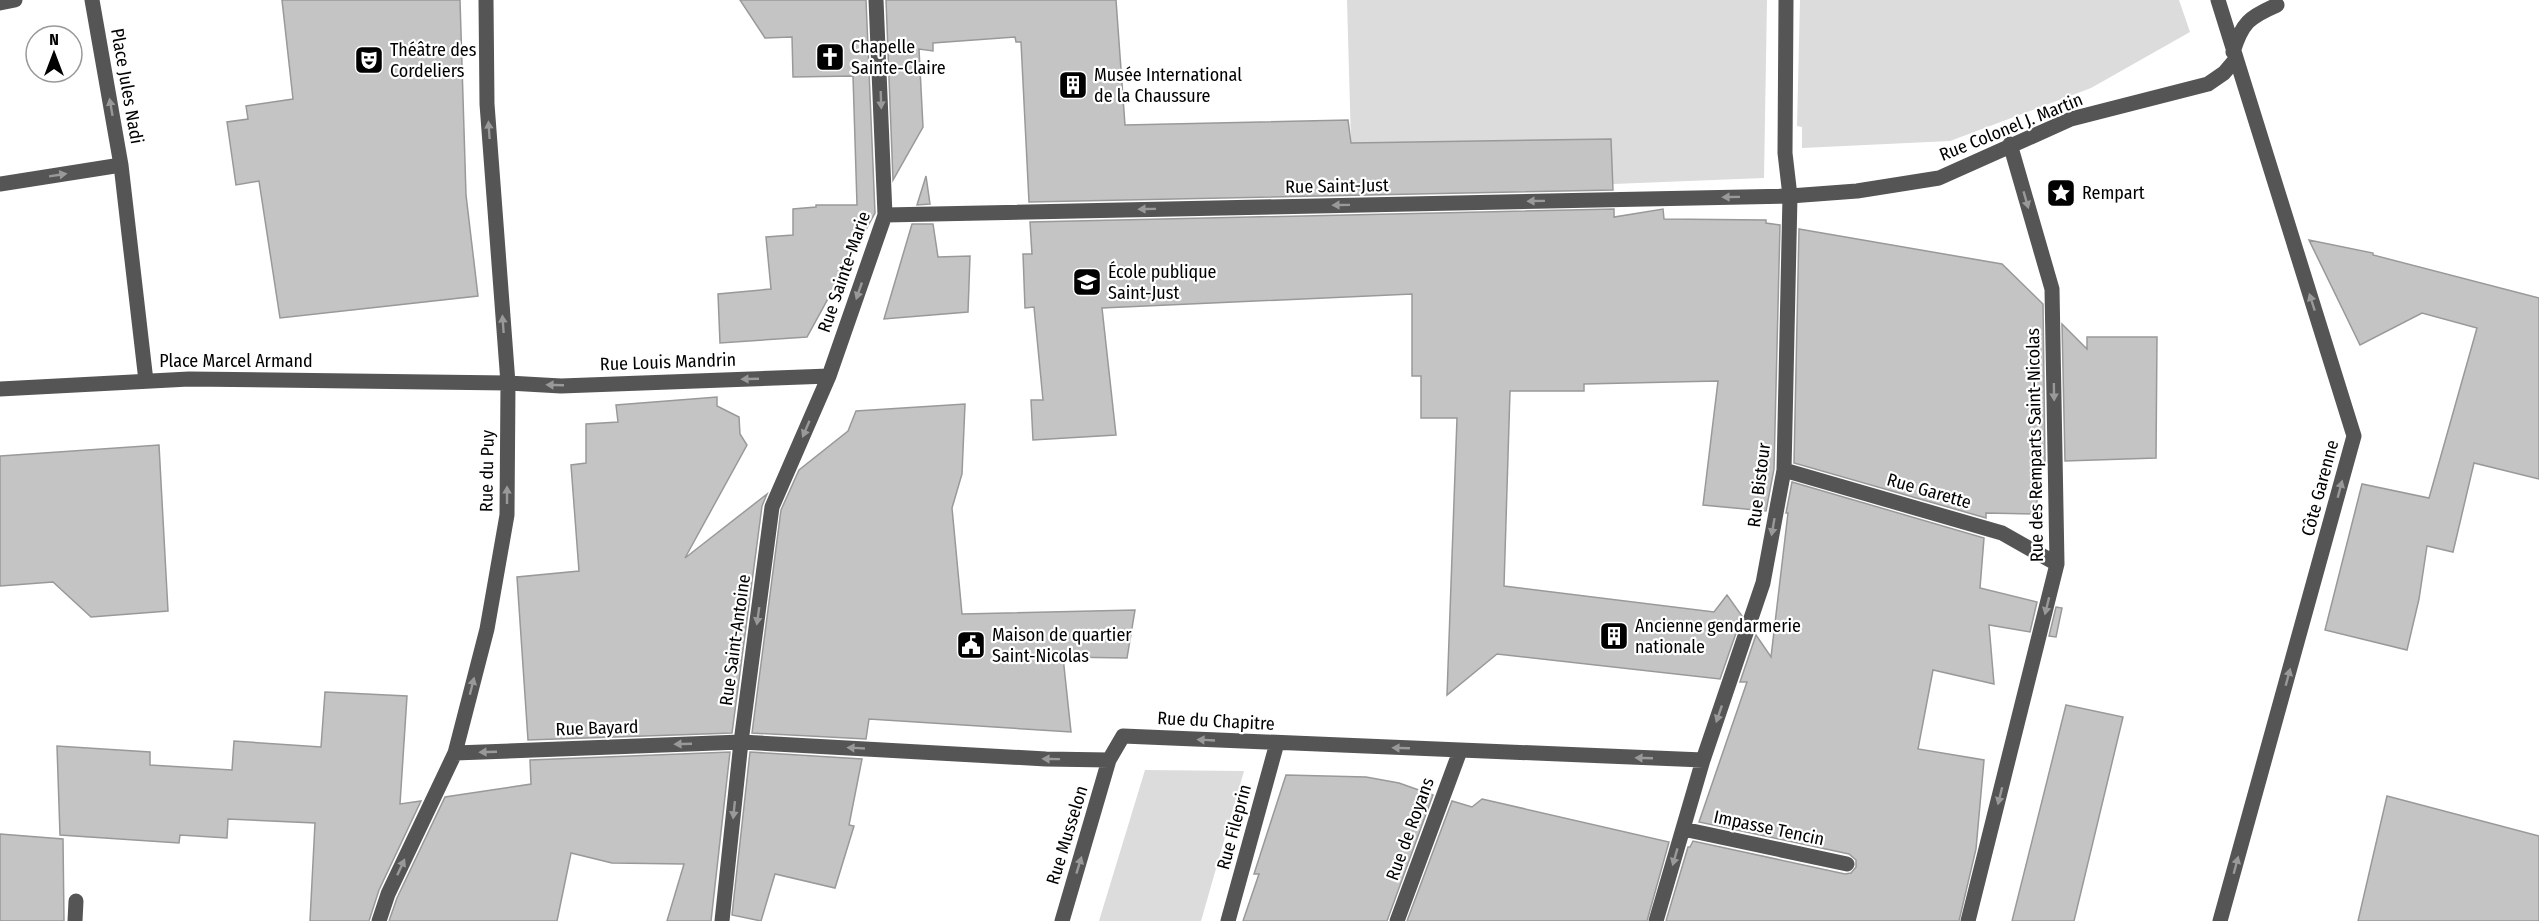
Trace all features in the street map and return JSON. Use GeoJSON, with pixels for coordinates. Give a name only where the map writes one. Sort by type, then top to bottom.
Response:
{"type":"FeatureCollection","features":[{"type":"Feature","properties":{"kind":"street"},"geometry":{"type":"LineString","coordinates":[[0,3],[15,0]]}},
{"type":"Feature","properties":{"kind":"street","name":"Place Jules Nadi"},"geometry":{"type":"LineString","coordinates":[[0,184],[120,165],[92,0]]}},
{"type":"Feature","properties":{"kind":"street","name":"Rue du Puy"},"geometry":{"type":"LineString","coordinates":[[379,921],[388,894],[455,753],[487,629],[507,515],[508,382],[487,104],[486,0]]}},
{"type":"Feature","properties":{"kind":"street","name":"Rue Sainte-Marie"},"geometry":{"type":"LineString","coordinates":[[829,376],[885,215],[876,0]]}},
{"type":"Feature","properties":{"kind":"street","name":"Rue Bistour"},"geometry":{"type":"LineString","coordinates":[[1656,921],[1703,760],[1763,583],[1784,470],[1790,196],[1785,153],[1786,0]]}},
{"type":"Feature","properties":{"kind":"street","name":"Côte Garenne"},"geometry":{"type":"LineString","coordinates":[[2218,0],[2354,436],[2220,921]]}},
{"type":"Feature","properties":{"kind":"street"},"geometry":{"type":"LineString","coordinates":[[2234,56],[2238,36],[2246,22],[2255,14],[2277,5]]}},
{"type":"Feature","properties":{"kind":"street","name":"Rue Colonel J. Martin"},"geometry":{"type":"LineString","coordinates":[[1790,196],[1857,191],[1939,177],[2071,119],[2208,84],[2224,74],[2234,56]]}},
{"type":"Feature","properties":{"kind":"street","name":"Rue des Remparts Saint-Nicolas"},"geometry":{"type":"LineString","coordinates":[[1968,921],[2057,564],[2052,289],[2010,144]]}},
{"type":"Feature","properties":{"kind":"street","name":"Place Marcel Armand"},"geometry":{"type":"LineString","coordinates":[[120,165],[146,381],[508,382]]}},
{"type":"Feature","properties":{"kind":"street","name":"Rue Saint-Just"},"geometry":{"type":"LineString","coordinates":[[885,215],[1790,196]]}},
{"type":"Feature","properties":{"kind":"street","name":"Rue Louis Mandrin"},"geometry":{"type":"LineString","coordinates":[[508,382],[561,386],[829,376]]}},
{"type":"Feature","properties":{"kind":"street","name":"Rue Saint-Antoine"},"geometry":{"type":"LineString","coordinates":[[722,921],[741,742],[772,507],[829,376]]}},
{"type":"Feature","properties":{"kind":"street"},"geometry":{"type":"LineString","coordinates":[[0,389],[146,381]]}},
{"type":"Feature","properties":{"kind":"street","name":"Rue Garette"},"geometry":{"type":"LineString","coordinates":[[1784,470],[2002,533],[2057,564]]}},
{"type":"Feature","properties":{"kind":"street","name":"Rue du Chapitre"},"geometry":{"type":"LineString","coordinates":[[1109,760],[1123,736],[1703,760]]}},
{"type":"Feature","properties":{"kind":"street"},"geometry":{"type":"LineString","coordinates":[[741,742],[1046,759],[1109,760]]}},
{"type":"Feature","properties":{"kind":"street","name":"Rue Bayard"},"geometry":{"type":"LineString","coordinates":[[455,753],[741,742]]}},
{"type":"Feature","properties":{"kind":"street","name":"Rue Fileprin"},"geometry":{"type":"LineString","coordinates":[[1228,921],[1277,743]]}},
{"type":"Feature","properties":{"kind":"street","name":"Rue de Royans"},"geometry":{"type":"LineString","coordinates":[[1397,921],[1460,751]]}},
{"type":"Feature","properties":{"kind":"street","name":"Rue Musselon"},"geometry":{"type":"LineString","coordinates":[[1062,921],[1109,760]]}},
{"type":"Feature","properties":{"kind":"street","name":"Impasse Tencin"},"geometry":{"type":"LineString","coordinates":[[1683,829],[1847,864]]}},
{"type":"Feature","properties":{"kind":"street"},"geometry":{"type":"LineString","coordinates":[[75,921],[76,901]]}},
{"type":"Feature","properties":{"kind":"shaded area"},"geometry":{"type":"Polygon","coordinates":[[[1347,0],[1767,0],[1764,178],[1613,184],[1351,143],[1347,0]]]}},
{"type":"Feature","properties":{"kind":"shaded area"},"geometry":{"type":"Polygon","coordinates":[[[1800,0],[2179,0],[2190,32],[2091,88],[1950,141],[1802,148],[1802,127],[1797,126],[1800,0]]]}},
{"type":"Feature","properties":{"kind":"shaded area"},"geometry":{"type":"Polygon","coordinates":[[[1145,770],[1244,771],[1201,921],[1099,921],[1145,770]]]}},
{"type":"Feature","properties":{"kind":"building"},"geometry":{"type":"Polygon","coordinates":[[[282,0],[460,0],[466,195],[478,296],[280,318],[259,181],[236,185],[227,122],[248,119],[246,106],[293,99],[282,0]]]}},
{"type":"Feature","properties":{"kind":"building"},"geometry":{"type":"Polygon","coordinates":[[[740,0],[866,0],[875,213],[807,337],[720,343],[718,294],[771,289],[766,237],[793,235],[793,209],[816,207],[816,205],[857,205],[853,76],[793,77],[792,37],[765,38],[740,0]]]}},
{"type":"Feature","properties":{"kind":"building","name":"Musée International de la Chaussure"},"geometry":{"type":"Polygon","coordinates":[[[886,0],[1116,0],[1125,125],[1348,120],[1351,143],[1611,139],[1613,190],[1029,202],[1021,42],[1016,42],[1015,37],[933,43],[933,51],[919,49],[923,127],[893,180],[886,0]]]}},
{"type":"Feature","properties":{"kind":"building"},"geometry":{"type":"Polygon","coordinates":[[[926,176],[930,204],[917,205],[926,176]]]}},
{"type":"Feature","properties":{"kind":"building"},"geometry":{"type":"Polygon","coordinates":[[[1614,209],[1614,217],[1663,209],[1664,219],[1766,220],[1766,223],[1780,225],[1774,469],[1766,511],[1703,505],[1718,381],[1584,384],[1584,391],[1510,391],[1504,586],[1714,612],[1727,595],[1742,616],[1720,679],[1497,654],[1447,695],[1457,418],[1421,418],[1421,376],[1412,376],[1412,294],[1102,308],[1116,435],[1033,440],[1031,400],[1043,400],[1034,307],[1025,308],[1023,254],[1032,254],[1030,222],[1614,209]]]}},
{"type":"Feature","properties":{"kind":"building"},"geometry":{"type":"Polygon","coordinates":[[[912,224],[933,224],[938,257],[970,256],[968,312],[884,319],[912,224]]]}},
{"type":"Feature","properties":{"kind":"building"},"geometry":{"type":"Polygon","coordinates":[[[1799,229],[2002,264],[2043,304],[2045,462],[2037,462],[2037,514],[1986,513],[1986,518],[1794,463],[1799,229]]]}},
{"type":"Feature","properties":{"kind":"building"},"geometry":{"type":"Polygon","coordinates":[[[2309,240],[2373,253],[2373,255],[2539,298],[2539,479],[2474,463],[2453,552],[2427,546],[2419,599],[2407,650],[2325,630],[2362,484],[2429,498],[2477,328],[2422,313],[2360,345],[2309,240]]]}},
{"type":"Feature","properties":{"kind":"building"},"geometry":{"type":"Polygon","coordinates":[[[2062,324],[2087,349],[2087,337],[2157,337],[2156,458],[2065,461],[2062,324]]]}},
{"type":"Feature","properties":{"kind":"building"},"geometry":{"type":"Polygon","coordinates":[[[717,397],[717,406],[739,417],[740,434],[747,445],[685,558],[767,494],[762,506],[732,733],[528,740],[517,577],[579,571],[571,465],[586,463],[586,424],[618,422],[616,405],[717,397]]]}},
{"type":"Feature","properties":{"kind":"building"},"geometry":{"type":"Polygon","coordinates":[[[965,404],[962,474],[952,508],[962,614],[1135,610],[1127,658],[1063,657],[1071,732],[869,719],[866,739],[752,733],[781,510],[799,470],[848,431],[856,411],[965,404]]]}},
{"type":"Feature","properties":{"kind":"building"},"geometry":{"type":"Polygon","coordinates":[[[159,445],[168,611],[91,617],[53,582],[0,586],[0,456],[159,445]]]}},
{"type":"Feature","properties":{"kind":"building"},"geometry":{"type":"Polygon","coordinates":[[[1792,482],[1984,538],[1980,588],[2037,602],[2030,632],[1989,625],[1994,684],[1933,670],[1918,749],[1984,760],[1976,849],[1959,921],[1666,921],[1688,847],[1693,841],[1845,874],[1851,873],[1856,867],[1856,860],[1849,854],[1699,822],[1747,682],[1740,682],[1756,635],[1771,657],[1788,513],[1786,513],[1792,482]]]}},
{"type":"Feature","properties":{"kind":"building"},"geometry":{"type":"Polygon","coordinates":[[[2056,607],[2062,608],[2056,637],[2049,636],[2056,607]]]}},
{"type":"Feature","properties":{"kind":"building"},"geometry":{"type":"Polygon","coordinates":[[[325,692],[407,696],[400,804],[421,801],[379,890],[369,921],[310,921],[315,823],[228,819],[227,838],[180,835],[179,843],[60,835],[57,746],[150,752],[150,765],[232,770],[234,741],[321,747],[325,692]]]}},
{"type":"Feature","properties":{"kind":"building"},"geometry":{"type":"Polygon","coordinates":[[[2066,705],[2123,717],[2074,921],[2012,921],[2066,705]]]}},
{"type":"Feature","properties":{"kind":"building"},"geometry":{"type":"Polygon","coordinates":[[[730,752],[711,921],[667,921],[684,864],[612,863],[571,853],[557,921],[389,921],[397,898],[445,797],[531,784],[530,760],[730,752]]]}},
{"type":"Feature","properties":{"kind":"building"},"geometry":{"type":"Polygon","coordinates":[[[750,752],[862,759],[849,825],[854,826],[835,888],[775,874],[761,921],[732,915],[750,752]]]}},
{"type":"Feature","properties":{"kind":"building"},"geometry":{"type":"Polygon","coordinates":[[[1286,775],[1366,777],[1399,783],[1433,795],[1387,921],[1243,921],[1259,874],[1254,874],[1286,775]]]}},
{"type":"Feature","properties":{"kind":"building"},"geometry":{"type":"Polygon","coordinates":[[[2387,796],[2539,836],[2539,921],[2358,921],[2387,796]]]}},
{"type":"Feature","properties":{"kind":"building"},"geometry":{"type":"Polygon","coordinates":[[[1482,799],[1669,842],[1647,921],[1407,921],[1452,801],[1472,807],[1482,799]]]}},
{"type":"Feature","properties":{"kind":"building"},"geometry":{"type":"Polygon","coordinates":[[[0,834],[63,839],[64,921],[0,921],[0,834]]]}},
{"type":"Feature","properties":{"kind":"place","name":"Chapelle Sainte-Claire"},"geometry":{"type":"Point","coordinates":[830,57]}},
{"type":"Feature","properties":{"kind":"place","name":"Théâtre des Cordeliers"},"geometry":{"type":"Point","coordinates":[369,60]}},
{"type":"Feature","properties":{"kind":"place","name":"Musée International de la Chaussure"},"geometry":{"type":"Point","coordinates":[1073,85]}},
{"type":"Feature","properties":{"kind":"place","name":"Rempart"},"geometry":{"type":"Point","coordinates":[2061,193]}},
{"type":"Feature","properties":{"kind":"place","name":"École publique Saint-Just"},"geometry":{"type":"Point","coordinates":[1087,282]}},
{"type":"Feature","properties":{"kind":"place","name":"Ancienne gendarmerie nationale"},"geometry":{"type":"Point","coordinates":[1614,636]}},
{"type":"Feature","properties":{"kind":"place","name":"Maison de quartier Saint-Nicolas"},"geometry":{"type":"Point","coordinates":[971,645]}}]}
